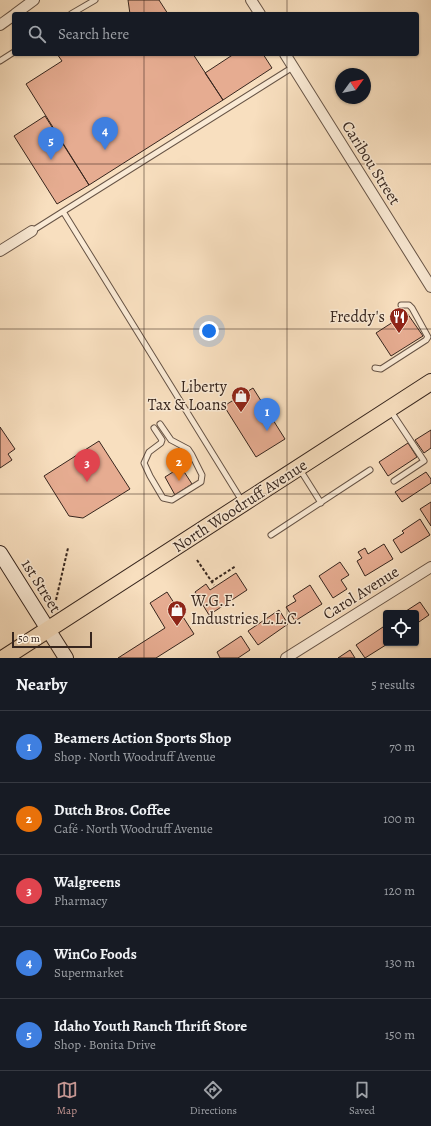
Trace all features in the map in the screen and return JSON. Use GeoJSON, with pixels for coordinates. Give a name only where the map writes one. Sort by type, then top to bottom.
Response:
{"type":"FeatureCollection","features":[{"type":"Feature","properties":{"kind":"main road","name":"North Woodruff Avenue"},"geometry":{"type":"LineString","coordinates":[[4,658],[430,384]]}},
{"type":"Feature","properties":{"kind":"main road","name":"1st Street"},"geometry":{"type":"LineString","coordinates":[[0,553],[66,658]]}},
{"type":"Feature","properties":{"kind":"street"},"geometry":{"type":"LineString","coordinates":[[18,12],[34,0]]}},
{"type":"Feature","properties":{"kind":"street"},"geometry":{"type":"LineString","coordinates":[[251,0],[259,12]]}},
{"type":"Feature","properties":{"kind":"street"},"geometry":{"type":"LineString","coordinates":[[0,24],[12,16]]}},
{"type":"Feature","properties":{"kind":"street","name":"Caribou Street"},"geometry":{"type":"LineString","coordinates":[[286,56],[431,287]]}},
{"type":"Feature","properties":{"kind":"street"},"geometry":{"type":"LineString","coordinates":[[0,251],[32,231]]}},
{"type":"Feature","properties":{"kind":"street","name":"Carol Avenue"},"geometry":{"type":"LineString","coordinates":[[286,658],[431,567]]}},
{"type":"Feature","properties":{"kind":"lane"},"geometry":{"type":"LineString","coordinates":[[74,12],[95,0]]}},
{"type":"Feature","properties":{"kind":"lane"},"geometry":{"type":"LineString","coordinates":[[0,61],[12,53]]}},
{"type":"Feature","properties":{"kind":"lane"},"geometry":{"type":"LineString","coordinates":[[32,231],[64,213],[293,67]]}},
{"type":"Feature","properties":{"kind":"lane"},"geometry":{"type":"LineString","coordinates":[[64,213],[243,503]]}},
{"type":"Feature","properties":{"kind":"lane"},"geometry":{"type":"LineString","coordinates":[[375,368],[381,369],[426,340],[428,337],[412,308],[409,305],[401,304]]}},
{"type":"Feature","properties":{"kind":"lane"},"geometry":{"type":"LineString","coordinates":[[390,409],[424,461],[394,481]]}},
{"type":"Feature","properties":{"kind":"lane"},"geometry":{"type":"LineString","coordinates":[[154,428],[162,440],[161,443],[149,452],[144,463],[163,498],[172,500],[201,482],[202,475],[188,449],[171,440],[160,424]]}},
{"type":"Feature","properties":{"kind":"lane"},"geometry":{"type":"LineString","coordinates":[[298,468],[321,503]]}},
{"type":"Feature","properties":{"kind":"lane"},"geometry":{"type":"LineString","coordinates":[[271,535],[370,470]]}},
{"type":"Feature","properties":{"kind":"path"},"geometry":{"type":"LineString","coordinates":[[56,600],[68,548]]}},
{"type":"Feature","properties":{"kind":"path"},"geometry":{"type":"LineString","coordinates":[[197,560],[214,586]]}},
{"type":"Feature","properties":{"kind":"path"},"geometry":{"type":"LineString","coordinates":[[211,582],[236,566]]}},
{"type":"Feature","properties":{"kind":"building"},"geometry":{"type":"Polygon","coordinates":[[[128,0],[159,0],[167,12],[130,12],[128,0]]]}},
{"type":"Feature","properties":{"kind":"building"},"geometry":{"type":"Polygon","coordinates":[[[58,56],[194,56],[223,100],[89,185],[26,84],[62,61],[58,56]]]}},
{"type":"Feature","properties":{"kind":"building"},"geometry":{"type":"Polygon","coordinates":[[[231,56],[264,56],[272,68],[223,100],[205,73],[231,56]]]}},
{"type":"Feature","properties":{"kind":"building"},"geometry":{"type":"Polygon","coordinates":[[[45,116],[89,185],[57,204],[14,136],[45,116]]]}},
{"type":"Feature","properties":{"kind":"building","name":"Freddy's"},"geometry":{"type":"Polygon","coordinates":[[[407,313],[423,336],[391,356],[376,333],[407,313]]]}},
{"type":"Feature","properties":{"kind":"building"},"geometry":{"type":"Polygon","coordinates":[[[253,388],[285,439],[256,457],[224,406],[253,388]]]}},
{"type":"Feature","properties":{"kind":"building"},"geometry":{"type":"Polygon","coordinates":[[[0,427],[15,449],[8,454],[12,460],[0,468],[0,427]]]}},
{"type":"Feature","properties":{"kind":"building"},"geometry":{"type":"Polygon","coordinates":[[[431,430],[431,448],[424,453],[415,440],[431,430]]]}},
{"type":"Feature","properties":{"kind":"building"},"geometry":{"type":"Polygon","coordinates":[[[99,441],[130,489],[83,518],[69,516],[44,476],[99,441]]]}},
{"type":"Feature","properties":{"kind":"building"},"geometry":{"type":"Polygon","coordinates":[[[408,443],[417,457],[388,476],[379,462],[408,443]]]}},
{"type":"Feature","properties":{"kind":"building"},"geometry":{"type":"Polygon","coordinates":[[[181,467],[192,484],[175,495],[165,477],[181,467]]]}},
{"type":"Feature","properties":{"kind":"building"},"geometry":{"type":"Polygon","coordinates":[[[426,472],[431,479],[431,483],[402,502],[395,492],[426,472]]]}},
{"type":"Feature","properties":{"kind":"building"},"geometry":{"type":"Polygon","coordinates":[[[431,502],[431,526],[420,509],[431,502]]]}},
{"type":"Feature","properties":{"kind":"building"},"geometry":{"type":"Polygon","coordinates":[[[420,519],[430,535],[401,553],[393,540],[404,533],[402,531],[420,519]]]}},
{"type":"Feature","properties":{"kind":"building"},"geometry":{"type":"Polygon","coordinates":[[[384,544],[393,559],[365,576],[357,561],[362,558],[358,552],[365,548],[368,554],[384,544]]]}},
{"type":"Feature","properties":{"kind":"building"},"geometry":{"type":"Polygon","coordinates":[[[340,562],[349,575],[341,580],[347,589],[333,598],[319,576],[340,562]]]}},
{"type":"Feature","properties":{"kind":"building"},"geometry":{"type":"Polygon","coordinates":[[[236,573],[247,590],[209,615],[195,592],[206,584],[210,590],[236,573]]]}},
{"type":"Feature","properties":{"kind":"building"},"geometry":{"type":"Polygon","coordinates":[[[310,585],[322,604],[295,621],[286,607],[296,601],[293,596],[310,585]]]}},
{"type":"Feature","properties":{"kind":"building"},"geometry":{"type":"Polygon","coordinates":[[[167,592],[194,634],[156,658],[118,658],[165,628],[150,603],[167,592]]]}},
{"type":"Feature","properties":{"kind":"building"},"geometry":{"type":"Polygon","coordinates":[[[420,602],[429,615],[419,622],[419,610],[408,610],[420,602]]]}},
{"type":"Feature","properties":{"kind":"building"},"geometry":{"type":"Polygon","coordinates":[[[279,610],[288,624],[258,645],[248,631],[279,610]]]}},
{"type":"Feature","properties":{"kind":"building"},"geometry":{"type":"Polygon","coordinates":[[[383,627],[384,646],[365,658],[356,645],[383,627]]]}},
{"type":"Feature","properties":{"kind":"building"},"geometry":{"type":"Polygon","coordinates":[[[241,636],[250,650],[238,658],[220,658],[217,652],[241,636]]]}},
{"type":"Feature","properties":{"kind":"building"},"geometry":{"type":"Polygon","coordinates":[[[350,650],[355,658],[338,658],[350,650]]]}},
{"type":"Feature","properties":{"kind":"place","name":"WinCo Foods"},"geometry":{"type":"Point","coordinates":[105,150]}},
{"type":"Feature","properties":{"kind":"place","name":"Idaho Youth Ranch Thrift Store"},"geometry":{"type":"Point","coordinates":[51,160]}},
{"type":"Feature","properties":{"kind":"place","name":"Freddy's"},"geometry":{"type":"Point","coordinates":[399,334]}},
{"type":"Feature","properties":{"kind":"place","name":"Liberty Tax & Loans"},"geometry":{"type":"Point","coordinates":[241,413]}},
{"type":"Feature","properties":{"kind":"place","name":"Beamers Action Sports Shop"},"geometry":{"type":"Point","coordinates":[267,431]}},
{"type":"Feature","properties":{"kind":"place","name":"Dutch Bros. Coffee"},"geometry":{"type":"Point","coordinates":[179,481]}},
{"type":"Feature","properties":{"kind":"place","name":"Walgreens"},"geometry":{"type":"Point","coordinates":[87,482]}},
{"type":"Feature","properties":{"kind":"place","name":"W.G.F. Industries L.L.C."},"geometry":{"type":"Point","coordinates":[177,627]}}]}
